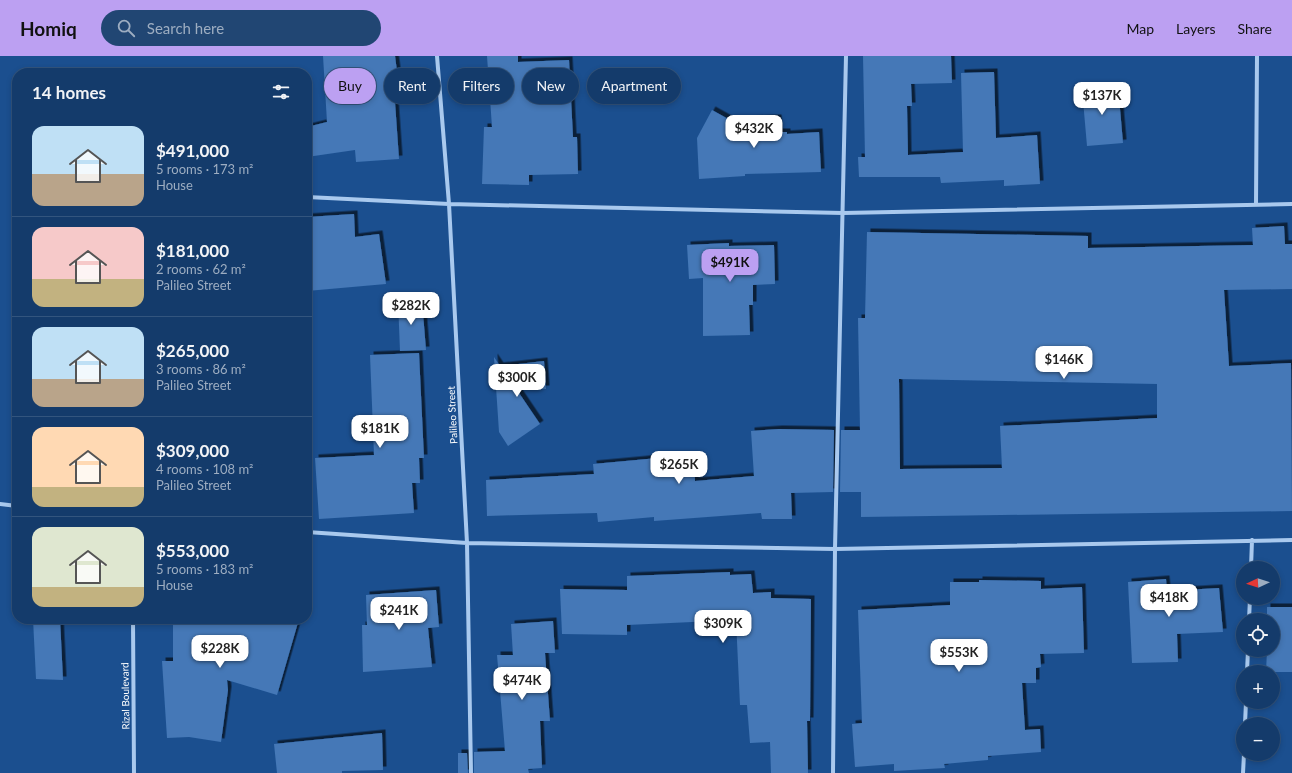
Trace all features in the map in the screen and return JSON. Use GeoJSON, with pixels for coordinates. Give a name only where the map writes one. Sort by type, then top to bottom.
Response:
{"type":"FeatureCollection","features":[{"type":"Feature","properties":{"kind":"street","name":"Palileo Street"},"geometry":{"type":"LineString","coordinates":[[437,56],[450,204],[467,542],[471,773]]}},
{"type":"Feature","properties":{"kind":"street"},"geometry":{"type":"LineString","coordinates":[[834,773],[835,549],[846,56]]}},
{"type":"Feature","properties":{"kind":"street"},"geometry":{"type":"LineString","coordinates":[[1256,204],[1257,56]]}},
{"type":"Feature","properties":{"kind":"street"},"geometry":{"type":"LineString","coordinates":[[312,197],[450,204],[843,213],[1292,204]]}},
{"type":"Feature","properties":{"kind":"street"},"geometry":{"type":"LineString","coordinates":[[0,504],[12,505]]}},
{"type":"Feature","properties":{"kind":"street"},"geometry":{"type":"LineString","coordinates":[[312,532],[467,542],[835,549],[1292,540]]}},
{"type":"Feature","properties":{"kind":"street"},"geometry":{"type":"LineString","coordinates":[[1251,561],[1252,540]]}},
{"type":"Feature","properties":{"kind":"street","name":"Rizal Boulevard"},"geometry":{"type":"LineString","coordinates":[[132,624],[134,773]]}},
{"type":"Feature","properties":{"kind":"street"},"geometry":{"type":"LineString","coordinates":[[1243,773],[1244,761]]}},
{"type":"Feature","properties":{"kind":"building"},"geometry":{"type":"Polygon","coordinates":[[[323,56],[395,56],[397,68],[384,68],[384,104],[395,104],[399,159],[356,162],[355,150],[312,156],[312,126],[327,122],[326,104],[376,104],[376,68],[324,68],[324,72],[323,56]]]}},
{"type":"Feature","properties":{"kind":"building"},"geometry":{"type":"Polygon","coordinates":[[[487,56],[518,56],[518,62],[569,60],[569,68],[522,68],[522,104],[571,104],[573,137],[577,137],[578,174],[529,175],[529,185],[482,184],[484,127],[492,127],[490,104],[514,104],[514,68],[488,68],[487,56]]]}},
{"type":"Feature","properties":{"kind":"building"},"geometry":{"type":"Polygon","coordinates":[[[863,56],[951,56],[952,83],[911,84],[912,106],[907,106],[908,155],[963,152],[961,73],[994,72],[996,138],[1037,135],[1040,184],[1004,186],[1004,180],[941,183],[940,177],[859,177],[858,157],[865,157],[863,56]]]}},
{"type":"Feature","properties":{"kind":"building"},"geometry":{"type":"Polygon","coordinates":[[[1118,86],[1123,143],[1087,146],[1082,89],[1118,86]]]}},
{"type":"Feature","properties":{"kind":"building"},"geometry":{"type":"Polygon","coordinates":[[[712,110],[730,120],[778,118],[779,132],[787,132],[787,134],[819,132],[821,172],[745,174],[745,176],[699,179],[697,138],[712,110]]]}},
{"type":"Feature","properties":{"kind":"building"},"geometry":{"type":"Polygon","coordinates":[[[354,214],[355,237],[379,234],[386,284],[312,291],[312,217],[354,214]]]}},
{"type":"Feature","properties":{"kind":"building"},"geometry":{"type":"Polygon","coordinates":[[[1284,226],[1285,244],[1292,244],[1292,289],[1224,290],[1229,366],[1291,363],[1292,511],[861,517],[861,492],[840,492],[841,430],[860,430],[858,318],[865,318],[867,232],[1088,236],[1088,248],[1253,245],[1252,228],[1284,226]],[[899,379],[900,469],[1002,468],[1000,426],[1157,418],[1157,384],[899,379]]]}},
{"type":"Feature","properties":{"kind":"building"},"geometry":{"type":"Polygon","coordinates":[[[729,243],[729,246],[774,245],[775,284],[753,285],[753,305],[749,305],[750,335],[703,336],[703,278],[689,279],[687,245],[729,243]]]}},
{"type":"Feature","properties":{"kind":"building"},"geometry":{"type":"Polygon","coordinates":[[[398,301],[422,301],[426,350],[400,351],[398,301]]]}},
{"type":"Feature","properties":{"kind":"building"},"geometry":{"type":"Polygon","coordinates":[[[419,353],[424,458],[419,458],[420,483],[412,483],[414,513],[319,519],[315,458],[374,455],[370,355],[419,353]]]}},
{"type":"Feature","properties":{"kind":"building"},"geometry":{"type":"Polygon","coordinates":[[[494,357],[500,366],[544,361],[546,389],[517,390],[540,424],[508,446],[499,432],[494,357]]]}},
{"type":"Feature","properties":{"kind":"building"},"geometry":{"type":"Polygon","coordinates":[[[779,429],[834,430],[833,492],[791,493],[792,519],[762,519],[761,513],[654,521],[654,517],[598,522],[597,513],[487,516],[486,480],[594,474],[593,464],[658,458],[694,458],[695,481],[754,476],[751,431],[779,429]]]}},
{"type":"Feature","properties":{"kind":"building"},"geometry":{"type":"Polygon","coordinates":[[[730,572],[730,575],[751,574],[753,593],[771,592],[771,598],[811,599],[810,721],[807,721],[808,773],[771,773],[770,742],[750,743],[747,705],[740,705],[736,620],[627,625],[627,635],[562,634],[560,589],[627,590],[627,576],[730,572]]]}},
{"type":"Feature","properties":{"kind":"building"},"geometry":{"type":"Polygon","coordinates":[[[1166,579],[1167,591],[1219,588],[1223,632],[1177,634],[1178,662],[1132,663],[1128,582],[1166,579]]]}},
{"type":"Feature","properties":{"kind":"building"},"geometry":{"type":"Polygon","coordinates":[[[979,580],[1041,581],[1041,589],[1082,587],[1084,653],[1040,654],[1041,667],[1036,668],[1036,683],[1022,683],[1025,730],[1040,729],[1041,752],[988,756],[988,760],[944,764],[945,768],[894,771],[894,764],[855,767],[852,724],[862,723],[858,610],[950,605],[950,582],[979,582],[979,580]]]}},
{"type":"Feature","properties":{"kind":"building"},"geometry":{"type":"Polygon","coordinates":[[[436,590],[439,627],[428,628],[432,667],[363,672],[362,625],[367,625],[366,595],[436,590]]]}},
{"type":"Feature","properties":{"kind":"building"},"geometry":{"type":"Polygon","coordinates":[[[1267,607],[1292,607],[1292,672],[1280,672],[1280,665],[1266,665],[1267,657],[1280,657],[1280,613],[1267,613],[1267,607]]]}},
{"type":"Feature","properties":{"kind":"building"},"geometry":{"type":"Polygon","coordinates":[[[553,621],[555,653],[545,653],[550,721],[540,721],[542,768],[528,769],[529,773],[474,773],[474,752],[505,751],[497,655],[513,655],[511,624],[553,621]]]}},
{"type":"Feature","properties":{"kind":"building"},"geometry":{"type":"Polygon","coordinates":[[[33,624],[60,624],[63,680],[36,679],[33,624]]]}},
{"type":"Feature","properties":{"kind":"building"},"geometry":{"type":"Polygon","coordinates":[[[173,624],[298,624],[277,695],[227,680],[228,690],[221,742],[189,737],[167,738],[162,661],[173,661],[173,624]]]}},
{"type":"Feature","properties":{"kind":"building"},"geometry":{"type":"Polygon","coordinates":[[[382,733],[383,770],[342,771],[342,773],[277,773],[274,744],[382,733]]]}},
{"type":"Feature","properties":{"kind":"building"},"geometry":{"type":"Polygon","coordinates":[[[458,753],[467,753],[468,773],[458,773],[458,753]]]}}]}
